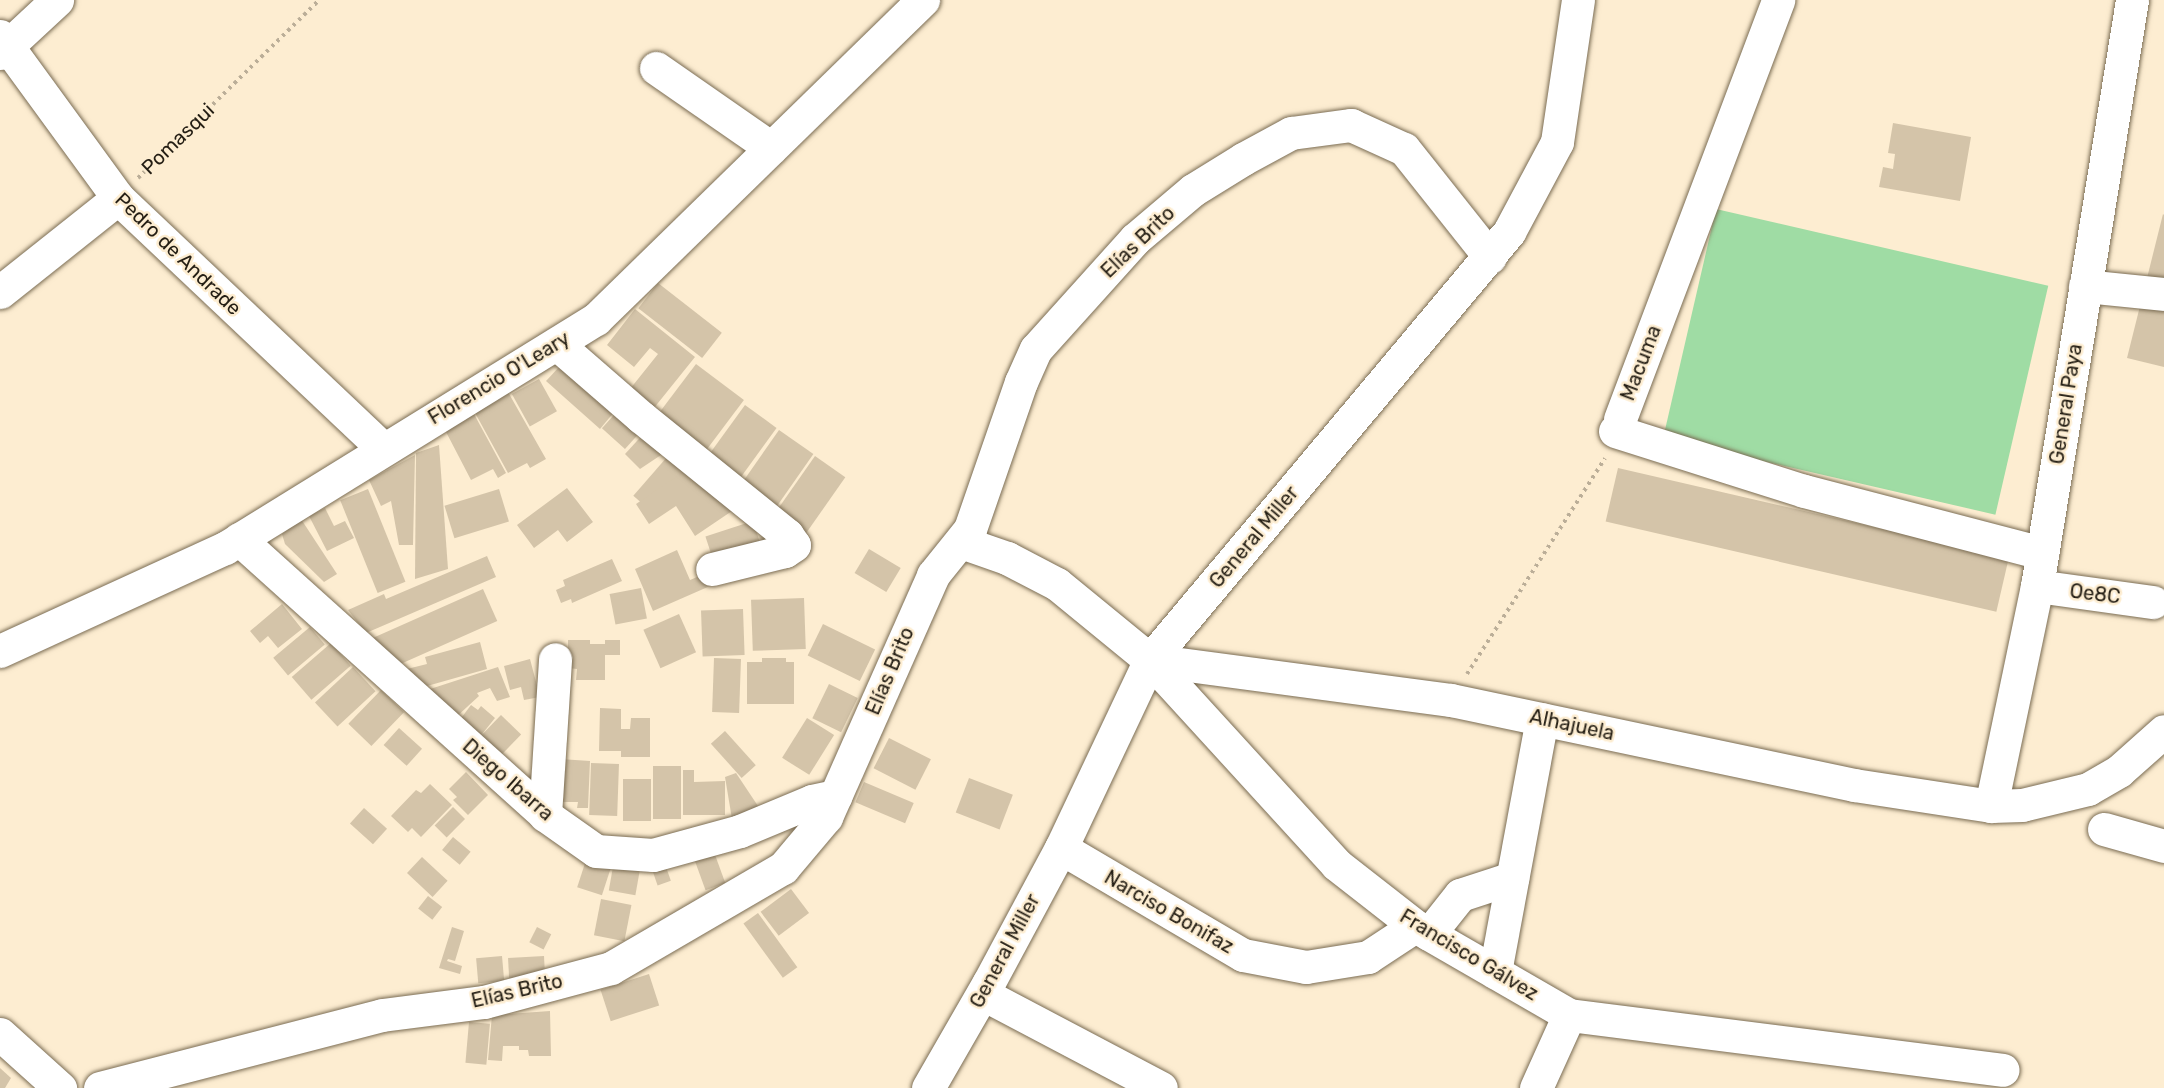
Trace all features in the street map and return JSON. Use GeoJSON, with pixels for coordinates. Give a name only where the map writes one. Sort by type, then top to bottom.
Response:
{"type":"FeatureCollection","features":[{"type":"Feature","properties":{"kind":"street"},"geometry":{"type":"LineString","coordinates":[[2,45],[57,0]]}},
{"type":"Feature","properties":{"kind":"street","name":"Florencio O'Leary"},"geometry":{"type":"LineString","coordinates":[[0,651],[239,539],[596,318],[923,0]]}},
{"type":"Feature","properties":{"kind":"street","name":"General Miller"},"geometry":{"type":"LineString","coordinates":[[928,1088],[983,994],[1061,848],[1150,660],[1509,232],[1557,142],[1578,0]]}},
{"type":"Feature","properties":{"kind":"street","name":"Macuma"},"geometry":{"type":"LineString","coordinates":[[1617,425],[1778,0]]}},
{"type":"Feature","properties":{"kind":"street","name":"General Paya"},"geometry":{"type":"LineString","coordinates":[[1991,806],[2037,586],[2132,0]]}},
{"type":"Feature","properties":{"kind":"street","name":"Pedro de Andrade"},"geometry":{"type":"LineString","coordinates":[[2,45],[117,198],[383,449]]}},
{"type":"Feature","properties":{"kind":"street"},"geometry":{"type":"LineString","coordinates":[[656,68],[771,148]]}},
{"type":"Feature","properties":{"kind":"street","name":"Elías Brito"},"geometry":{"type":"LineString","coordinates":[[100,1088],[382,1016],[484,1002],[610,968],[783,868],[826,817],[933,575],[970,529],[1036,349],[1135,239],[1193,190],[1243,159],[1291,133],[1351,125],[1404,149],[1490,257]]}},
{"type":"Feature","properties":{"kind":"street"},"geometry":{"type":"LineString","coordinates":[[0,292],[117,198]]}},
{"type":"Feature","properties":{"kind":"street"},"geometry":{"type":"LineString","coordinates":[[2085,286],[2164,294]]}},
{"type":"Feature","properties":{"kind":"street"},"geometry":{"type":"LineString","coordinates":[[557,344],[641,417],[787,535],[794,545],[785,551],[712,569]]}},
{"type":"Feature","properties":{"kind":"street"},"geometry":{"type":"LineString","coordinates":[[1617,425],[1804,491],[2042,553]]}},
{"type":"Feature","properties":{"kind":"street","name":"Diego Ibarra"},"geometry":{"type":"LineString","coordinates":[[239,539],[545,815],[596,851],[652,855],[740,831],[812,801],[835,796]]}},
{"type":"Feature","properties":{"kind":"street","name":"Francisco Gálvez"},"geometry":{"type":"LineString","coordinates":[[961,542],[1007,558],[1057,584],[1150,660],[1337,865],[1422,930],[1569,1015],[2003,1070]]}},
{"type":"Feature","properties":{"kind":"street","name":"Oe8C"},"geometry":{"type":"LineString","coordinates":[[2037,586],[2153,602]]}},
{"type":"Feature","properties":{"kind":"street"},"geometry":{"type":"LineString","coordinates":[[545,815],[555,659]]}},
{"type":"Feature","properties":{"kind":"street","name":"Alhajuela"},"geometry":{"type":"LineString","coordinates":[[1150,660],[1451,700],[1854,785],[1991,806],[2022,805],[2088,789],[2119,771],[2164,730]]}},
{"type":"Feature","properties":{"kind":"street"},"geometry":{"type":"LineString","coordinates":[[1495,972],[1542,719]]}},
{"type":"Feature","properties":{"kind":"street"},"geometry":{"type":"LineString","coordinates":[[2104,829],[2164,846]]}},
{"type":"Feature","properties":{"kind":"street","name":"Narciso Bonifaz"},"geometry":{"type":"LineString","coordinates":[[1061,848],[1243,955],[1306,967],[1368,957],[1422,930],[1460,895],[1512,878]]}},
{"type":"Feature","properties":{"kind":"street"},"geometry":{"type":"LineString","coordinates":[[983,994],[1161,1088]]}},
{"type":"Feature","properties":{"kind":"street"},"geometry":{"type":"LineString","coordinates":[[1536,1088],[1569,1015]]}},
{"type":"Feature","properties":{"kind":"street"},"geometry":{"type":"LineString","coordinates":[[0,1034],[60,1088]]}},
{"type":"Feature","properties":{"kind":"path","name":"Pomasqui"},"geometry":{"type":"LineString","coordinates":[[117,198],[319,0]]}},
{"type":"Feature","properties":{"kind":"path"},"geometry":{"type":"LineString","coordinates":[[1451,700],[1602,465],[1617,425]]}},
{"type":"Feature","properties":{"kind":"green space"},"geometry":{"type":"Polygon","coordinates":[[[1716,209],[2048,286],[1995,515],[1663,438],[1716,209]]]}},
{"type":"Feature","properties":{"kind":"building"},"geometry":{"type":"Polygon","coordinates":[[[1893,123],[1971,137],[1960,201],[1879,187],[1883,167],[1893,169],[1895,154],[1888,153],[1893,123]]]}},
{"type":"Feature","properties":{"kind":"building"},"geometry":{"type":"Polygon","coordinates":[[[2164,215],[2164,367],[2127,358],[2164,215]]]}},
{"type":"Feature","properties":{"kind":"building"},"geometry":{"type":"Polygon","coordinates":[[[658,283],[722,333],[702,358],[638,308],[658,283]]]}},
{"type":"Feature","properties":{"kind":"building"},"geometry":{"type":"Polygon","coordinates":[[[635,309],[695,357],[654,408],[630,389],[658,354],[650,348],[634,367],[607,345],[635,309]]]}},
{"type":"Feature","properties":{"kind":"building"},"geometry":{"type":"Polygon","coordinates":[[[696,364],[744,400],[703,454],[655,418],[696,364]]]}},
{"type":"Feature","properties":{"kind":"building"},"geometry":{"type":"Polygon","coordinates":[[[560,366],[620,405],[600,429],[546,381],[560,366]]]}},
{"type":"Feature","properties":{"kind":"building"},"geometry":{"type":"Polygon","coordinates":[[[539,379],[557,411],[530,426],[512,394],[539,379]]]}},
{"type":"Feature","properties":{"kind":"building"},"geometry":{"type":"Polygon","coordinates":[[[508,392],[546,459],[530,468],[527,463],[508,473],[474,411],[508,392]]]}},
{"type":"Feature","properties":{"kind":"building"},"geometry":{"type":"Polygon","coordinates":[[[745,405],[777,428],[737,482],[706,459],[745,405]]]}},
{"type":"Feature","properties":{"kind":"building"},"geometry":{"type":"Polygon","coordinates":[[[622,406],[645,427],[625,449],[602,428],[622,406]]]}},
{"type":"Feature","properties":{"kind":"building"},"geometry":{"type":"Polygon","coordinates":[[[474,414],[506,473],[498,478],[493,469],[471,480],[445,430],[474,414]]]}},
{"type":"Feature","properties":{"kind":"building"},"geometry":{"type":"Polygon","coordinates":[[[648,429],[670,449],[640,469],[625,454],[648,429]]]}},
{"type":"Feature","properties":{"kind":"building"},"geometry":{"type":"Polygon","coordinates":[[[779,430],[813,454],[775,509],[741,485],[779,430]]]}},
{"type":"Feature","properties":{"kind":"building"},"geometry":{"type":"Polygon","coordinates":[[[439,445],[448,569],[415,579],[416,453],[439,445]]]}},
{"type":"Feature","properties":{"kind":"building"},"geometry":{"type":"Polygon","coordinates":[[[674,449],[691,464],[651,511],[633,496],[674,449]]]}},
{"type":"Feature","properties":{"kind":"building"},"geometry":{"type":"Polygon","coordinates":[[[415,455],[413,545],[399,545],[391,501],[381,506],[369,480],[415,455]]]}},
{"type":"Feature","properties":{"kind":"building"},"geometry":{"type":"Polygon","coordinates":[[[815,456],[845,477],[805,535],[775,513],[815,456]]]}},
{"type":"Feature","properties":{"kind":"building"},"geometry":{"type":"Polygon","coordinates":[[[692,466],[732,511],[695,536],[676,506],[649,524],[636,504],[692,466]]]}},
{"type":"Feature","properties":{"kind":"building"},"geometry":{"type":"Polygon","coordinates":[[[1618,468],[2009,558],[1996,612],[1606,522],[1618,468]]]}},
{"type":"Feature","properties":{"kind":"building"},"geometry":{"type":"Polygon","coordinates":[[[567,488],[593,522],[567,542],[558,530],[534,548],[517,525],[567,488]]]}},
{"type":"Feature","properties":{"kind":"building"},"geometry":{"type":"Polygon","coordinates":[[[368,489],[405,582],[378,593],[340,500],[368,489]]]}},
{"type":"Feature","properties":{"kind":"building"},"geometry":{"type":"Polygon","coordinates":[[[499,489],[509,522],[454,538],[444,506],[499,489]]]}},
{"type":"Feature","properties":{"kind":"building"},"geometry":{"type":"Polygon","coordinates":[[[325,508],[334,526],[345,521],[354,538],[327,551],[309,516],[325,508]]]}},
{"type":"Feature","properties":{"kind":"building"},"geometry":{"type":"Polygon","coordinates":[[[301,519],[337,574],[324,582],[285,544],[282,534],[301,519]]]}},
{"type":"Feature","properties":{"kind":"building"},"geometry":{"type":"Polygon","coordinates":[[[753,521],[761,545],[713,560],[705,536],[753,521]]]}},
{"type":"Feature","properties":{"kind":"building"},"geometry":{"type":"Polygon","coordinates":[[[869,549],[901,568],[886,592],[855,573],[869,549]]]}},
{"type":"Feature","properties":{"kind":"building"},"geometry":{"type":"Polygon","coordinates":[[[677,550],[690,580],[704,574],[710,586],[653,611],[635,569],[677,550]]]}},
{"type":"Feature","properties":{"kind":"building"},"geometry":{"type":"Polygon","coordinates":[[[487,556],[496,577],[366,633],[348,610],[384,594],[386,599],[487,556]]]}},
{"type":"Feature","properties":{"kind":"building"},"geometry":{"type":"Polygon","coordinates":[[[612,559],[622,581],[572,603],[571,599],[561,603],[556,590],[565,586],[563,580],[612,559]]]}},
{"type":"Feature","properties":{"kind":"building"},"geometry":{"type":"Polygon","coordinates":[[[641,588],[647,618],[616,625],[610,594],[641,588]]]}},
{"type":"Feature","properties":{"kind":"building"},"geometry":{"type":"Polygon","coordinates":[[[483,589],[497,621],[383,672],[369,640],[483,589]]]}},
{"type":"Feature","properties":{"kind":"building"},"geometry":{"type":"Polygon","coordinates":[[[804,598],[806,649],[753,651],[751,600],[804,598]]]}},
{"type":"Feature","properties":{"kind":"building"},"geometry":{"type":"Polygon","coordinates":[[[282,604],[302,629],[278,648],[268,636],[260,643],[250,631],[282,604]]]}},
{"type":"Feature","properties":{"kind":"building"},"geometry":{"type":"Polygon","coordinates":[[[743,609],[745,655],[703,656],[701,610],[743,609]]]}},
{"type":"Feature","properties":{"kind":"building"},"geometry":{"type":"Polygon","coordinates":[[[679,614],[696,652],[660,668],[643,630],[679,614]]]}},
{"type":"Feature","properties":{"kind":"building"},"geometry":{"type":"Polygon","coordinates":[[[823,624],[875,649],[860,681],[808,655],[823,624]]]}},
{"type":"Feature","properties":{"kind":"building"},"geometry":{"type":"Polygon","coordinates":[[[310,627],[325,645],[288,675],[273,658],[310,627]]]}},
{"type":"Feature","properties":{"kind":"building"},"geometry":{"type":"Polygon","coordinates":[[[568,640],[590,640],[590,644],[605,644],[605,640],[620,640],[620,655],[605,655],[605,680],[576,680],[577,669],[568,668],[568,640]]]}},
{"type":"Feature","properties":{"kind":"building"},"geometry":{"type":"Polygon","coordinates":[[[480,642],[487,669],[420,688],[407,669],[427,664],[425,657],[480,642]]]}},
{"type":"Feature","properties":{"kind":"building"},"geometry":{"type":"Polygon","coordinates":[[[331,643],[351,666],[311,700],[292,677],[331,643]]]}},
{"type":"Feature","properties":{"kind":"building"},"geometry":{"type":"Polygon","coordinates":[[[714,658],[741,659],[739,713],[712,712],[714,658]]]}},
{"type":"Feature","properties":{"kind":"building"},"geometry":{"type":"Polygon","coordinates":[[[762,658],[786,658],[786,662],[794,662],[794,704],[747,704],[747,662],[762,662],[762,658]]]}},
{"type":"Feature","properties":{"kind":"building"},"geometry":{"type":"Polygon","coordinates":[[[530,659],[540,697],[524,700],[521,687],[510,690],[504,666],[530,659]]]}},
{"type":"Feature","properties":{"kind":"building"},"geometry":{"type":"Polygon","coordinates":[[[353,667],[376,691],[337,727],[315,702],[353,667]]]}},
{"type":"Feature","properties":{"kind":"building"},"geometry":{"type":"Polygon","coordinates":[[[498,667],[510,697],[497,701],[490,688],[477,693],[479,696],[455,718],[424,691],[498,667]]]}},
{"type":"Feature","properties":{"kind":"building"},"geometry":{"type":"Polygon","coordinates":[[[829,684],[858,698],[841,732],[812,718],[829,684]]]}},
{"type":"Feature","properties":{"kind":"building"},"geometry":{"type":"Polygon","coordinates":[[[381,690],[404,712],[371,746],[348,724],[381,690]]]}},
{"type":"Feature","properties":{"kind":"building"},"geometry":{"type":"Polygon","coordinates":[[[471,705],[478,710],[481,706],[495,718],[479,738],[459,721],[471,705]]]}},
{"type":"Feature","properties":{"kind":"building"},"geometry":{"type":"Polygon","coordinates":[[[600,708],[621,709],[621,729],[630,729],[631,718],[650,718],[650,757],[621,757],[621,751],[599,751],[600,708]]]}},
{"type":"Feature","properties":{"kind":"building"},"geometry":{"type":"Polygon","coordinates":[[[501,715],[521,734],[500,756],[480,737],[501,715]]]}},
{"type":"Feature","properties":{"kind":"building"},"geometry":{"type":"Polygon","coordinates":[[[807,718],[834,735],[809,775],[782,758],[807,718]]]}},
{"type":"Feature","properties":{"kind":"building"},"geometry":{"type":"Polygon","coordinates":[[[399,728],[422,749],[407,766],[384,745],[399,728]]]}},
{"type":"Feature","properties":{"kind":"building"},"geometry":{"type":"Polygon","coordinates":[[[725,731],[756,765],[742,778],[711,744],[725,731]]]}},
{"type":"Feature","properties":{"kind":"building"},"geometry":{"type":"Polygon","coordinates":[[[889,738],[931,759],[915,790],[874,768],[889,738]]]}},
{"type":"Feature","properties":{"kind":"building"},"geometry":{"type":"Polygon","coordinates":[[[560,759],[590,761],[588,808],[577,808],[578,802],[563,802],[564,773],[559,773],[560,759]]]}},
{"type":"Feature","properties":{"kind":"building"},"geometry":{"type":"Polygon","coordinates":[[[591,763],[619,764],[617,816],[589,815],[591,763]]]}},
{"type":"Feature","properties":{"kind":"building"},"geometry":{"type":"Polygon","coordinates":[[[653,766],[681,766],[681,819],[653,819],[653,766]]]}},
{"type":"Feature","properties":{"kind":"building"},"geometry":{"type":"Polygon","coordinates":[[[683,770],[694,770],[694,782],[725,781],[725,815],[683,815],[683,770]]]}},
{"type":"Feature","properties":{"kind":"building"},"geometry":{"type":"Polygon","coordinates":[[[466,772],[488,795],[468,815],[453,800],[457,797],[449,789],[466,772]]]}},
{"type":"Feature","properties":{"kind":"building"},"geometry":{"type":"Polygon","coordinates":[[[736,773],[762,812],[732,819],[725,777],[736,773]]]}},
{"type":"Feature","properties":{"kind":"building"},"geometry":{"type":"Polygon","coordinates":[[[969,778],[1013,795],[1000,829],[956,813],[969,778]]]}},
{"type":"Feature","properties":{"kind":"building"},"geometry":{"type":"Polygon","coordinates":[[[623,779],[651,779],[651,821],[623,821],[623,779]]]}},
{"type":"Feature","properties":{"kind":"building"},"geometry":{"type":"Polygon","coordinates":[[[864,782],[914,803],[905,823],[855,802],[864,782]]]}},
{"type":"Feature","properties":{"kind":"building"},"geometry":{"type":"Polygon","coordinates":[[[430,784],[452,805],[421,837],[412,828],[408,832],[391,816],[416,790],[421,793],[430,784]]]}},
{"type":"Feature","properties":{"kind":"building"},"geometry":{"type":"Polygon","coordinates":[[[453,807],[465,819],[447,837],[435,825],[453,807]]]}},
{"type":"Feature","properties":{"kind":"building"},"geometry":{"type":"Polygon","coordinates":[[[364,808],[387,829],[373,844],[350,824],[364,808]]]}},
{"type":"Feature","properties":{"kind":"building"},"geometry":{"type":"Polygon","coordinates":[[[453,837],[471,852],[460,865],[442,850],[453,837]]]}},
{"type":"Feature","properties":{"kind":"building"},"geometry":{"type":"Polygon","coordinates":[[[714,852],[725,883],[706,890],[694,859],[714,852]]]}},
{"type":"Feature","properties":{"kind":"building"},"geometry":{"type":"Polygon","coordinates":[[[588,854],[613,862],[602,895],[577,887],[588,854]]]}},
{"type":"Feature","properties":{"kind":"building"},"geometry":{"type":"Polygon","coordinates":[[[422,857],[448,881],[433,897],[407,873],[422,857]]]}},
{"type":"Feature","properties":{"kind":"building"},"geometry":{"type":"Polygon","coordinates":[[[614,861],[641,866],[635,895],[609,891],[614,861]]]}},
{"type":"Feature","properties":{"kind":"building"},"geometry":{"type":"Polygon","coordinates":[[[664,861],[671,881],[658,885],[651,866],[664,861]]]}},
{"type":"Feature","properties":{"kind":"building"},"geometry":{"type":"Polygon","coordinates":[[[791,889],[809,913],[779,936],[761,912],[791,889]]]}},
{"type":"Feature","properties":{"kind":"building"},"geometry":{"type":"Polygon","coordinates":[[[428,896],[442,907],[432,920],[418,909],[428,896]]]}},
{"type":"Feature","properties":{"kind":"building"},"geometry":{"type":"Polygon","coordinates":[[[601,899],[631,905],[624,941],[594,935],[601,899]]]}},
{"type":"Feature","properties":{"kind":"building"},"geometry":{"type":"Polygon","coordinates":[[[758,913],[797,967],[783,978],[743,924],[758,913]]]}},
{"type":"Feature","properties":{"kind":"building"},"geometry":{"type":"Polygon","coordinates":[[[452,927],[464,931],[455,961],[448,959],[447,961],[462,966],[460,974],[439,968],[452,927]]]}},
{"type":"Feature","properties":{"kind":"building"},"geometry":{"type":"Polygon","coordinates":[[[537,927],[551,934],[544,949],[529,942],[537,927]]]}},
{"type":"Feature","properties":{"kind":"building"},"geometry":{"type":"Polygon","coordinates":[[[502,956],[504,981],[478,983],[476,958],[502,956]]]}},
{"type":"Feature","properties":{"kind":"building"},"geometry":{"type":"Polygon","coordinates":[[[544,956],[545,977],[509,979],[508,958],[544,956]]]}},
{"type":"Feature","properties":{"kind":"building"},"geometry":{"type":"Polygon","coordinates":[[[649,974],[659,1005],[611,1021],[600,990],[649,974]]]}},
{"type":"Feature","properties":{"kind":"building"},"geometry":{"type":"Polygon","coordinates":[[[550,1011],[551,1056],[529,1056],[528,1050],[519,1050],[519,1046],[503,1046],[502,1061],[488,1060],[492,1015],[550,1011]]]}},
{"type":"Feature","properties":{"kind":"building"},"geometry":{"type":"Polygon","coordinates":[[[469,1022],[490,1024],[486,1065],[465,1063],[469,1022]]]}},
{"type":"Feature","properties":{"kind":"building"},"geometry":{"type":"Polygon","coordinates":[[[0,1068],[11,1078],[5,1088],[0,1088],[0,1068]]]}}]}
